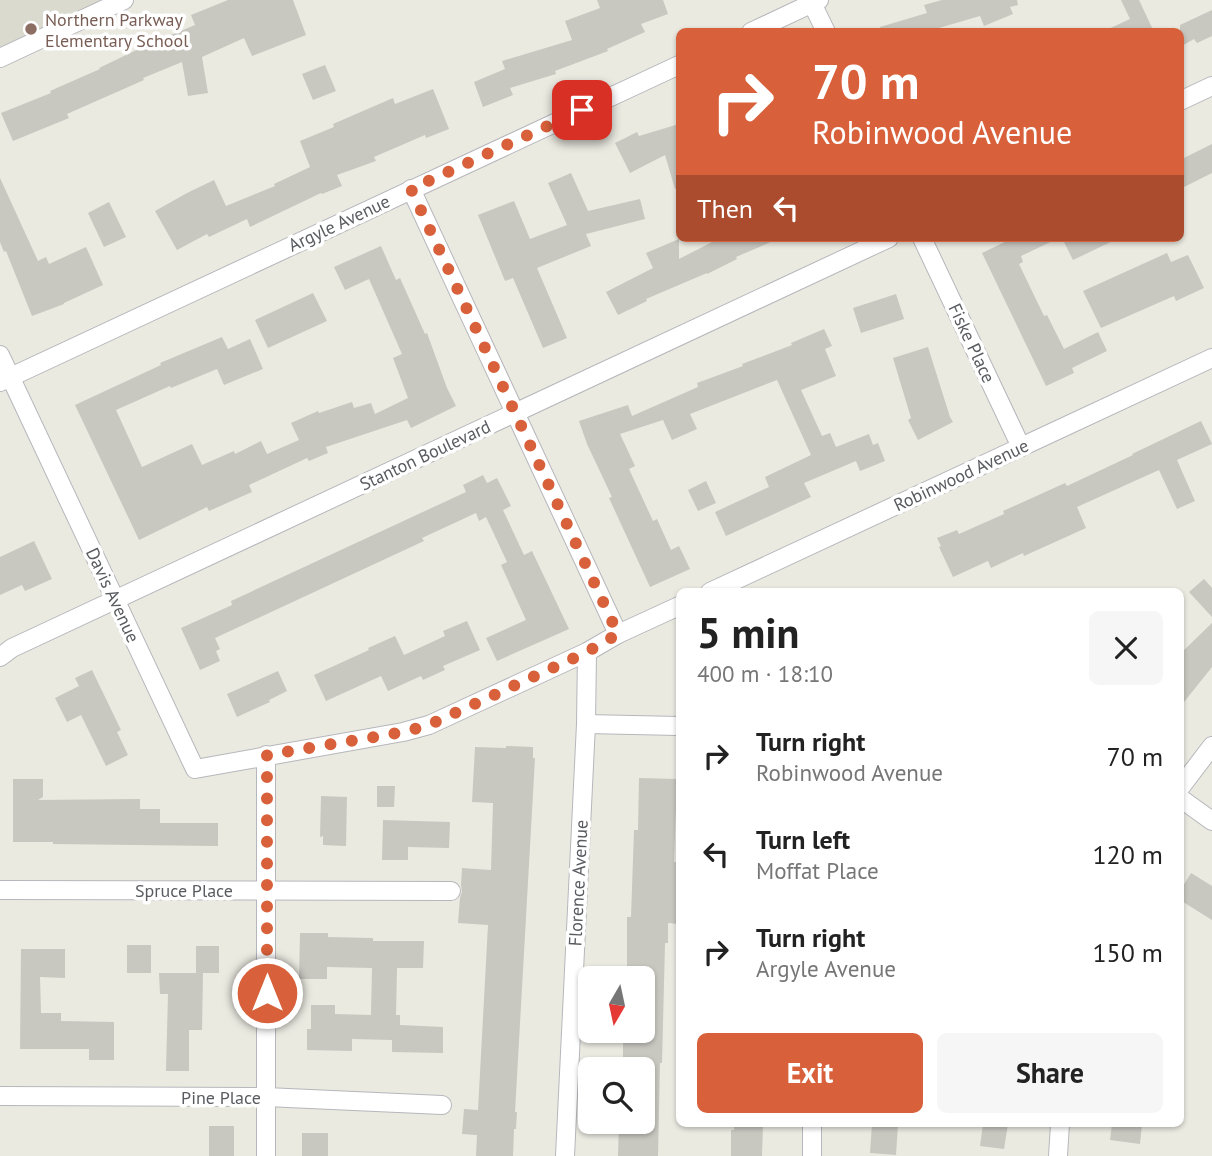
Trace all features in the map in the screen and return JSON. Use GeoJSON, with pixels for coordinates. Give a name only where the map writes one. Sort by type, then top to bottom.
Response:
{"type":"FeatureCollection","features":[{"type":"Feature","properties":{"kind":"street"},"geometry":{"type":"LineString","coordinates":[[0,58],[124,0]]}},
{"type":"Feature","properties":{"kind":"street"},"geometry":{"type":"LineString","coordinates":[[759,28],[815,1],[824,28]]}},
{"type":"Feature","properties":{"kind":"street","name":"Argyle Avenue"},"geometry":{"type":"LineString","coordinates":[[5,379],[676,66]]}},
{"type":"Feature","properties":{"kind":"street"},"geometry":{"type":"LineString","coordinates":[[1184,99],[1212,86]]}},
{"type":"Feature","properties":{"kind":"street"},"geometry":{"type":"LineString","coordinates":[[411,189],[618,634]]}},
{"type":"Feature","properties":{"kind":"street","name":"Stanton Boulevard"},"geometry":{"type":"LineString","coordinates":[[0,656],[12,648],[880,242]]}},
{"type":"Feature","properties":{"kind":"street","name":"Fiske Place"},"geometry":{"type":"LineString","coordinates":[[924,242],[1021,447]]}},
{"type":"Feature","properties":{"kind":"street","name":"Davis Avenue"},"geometry":{"type":"LineString","coordinates":[[0,355],[5,379],[195,769],[267,755]]}},
{"type":"Feature","properties":{"kind":"street","name":"Robinwood Avenue"},"geometry":{"type":"LineString","coordinates":[[719,588],[1212,358]]}},
{"type":"Feature","properties":{"kind":"street"},"geometry":{"type":"LineString","coordinates":[[266,1156],[267,755],[404,732],[429,725],[676,607]]}},
{"type":"Feature","properties":{"kind":"street","name":"Florence Avenue"},"geometry":{"type":"LineString","coordinates":[[565,1156],[586,724],[587,652]]}},
{"type":"Feature","properties":{"kind":"street"},"geometry":{"type":"LineString","coordinates":[[586,724],[676,726]]}},
{"type":"Feature","properties":{"kind":"street"},"geometry":{"type":"LineString","coordinates":[[1184,783],[1212,746]]}},
{"type":"Feature","properties":{"kind":"street"},"geometry":{"type":"LineString","coordinates":[[1184,801],[1212,821]]}},
{"type":"Feature","properties":{"kind":"street","name":"Spruce Place"},"geometry":{"type":"LineString","coordinates":[[0,890],[451,891]]}},
{"type":"Feature","properties":{"kind":"street","name":"Pine Place"},"geometry":{"type":"LineString","coordinates":[[0,1096],[266,1097],[442,1105]]}},
{"type":"Feature","properties":{"kind":"street"},"geometry":{"type":"LineString","coordinates":[[812,1156],[813,1127]]}},
{"type":"Feature","properties":{"kind":"street"},"geometry":{"type":"LineString","coordinates":[[1058,1156],[1060,1127]]}},
{"type":"Feature","properties":{"kind":"shaded area","name":"Northern Parkway Elementary School"},"geometry":{"type":"Polygon","coordinates":[[[0,0],[124,0],[0,58],[0,0]]]}},
{"type":"Feature","properties":{"kind":"building"},"geometry":{"type":"Polygon","coordinates":[[[228,0],[293,0],[306,35],[252,56],[244,38],[202,57],[208,93],[188,96],[182,62],[67,114],[69,118],[13,141],[1,113],[51,93],[50,91],[149,44],[195,25],[191,15],[228,0]]]}},
{"type":"Feature","properties":{"kind":"building"},"geometry":{"type":"Polygon","coordinates":[[[597,0],[663,0],[668,14],[641,24],[645,32],[607,49],[608,51],[555,71],[556,74],[510,88],[513,95],[483,107],[474,82],[505,69],[502,61],[572,40],[565,21],[600,8],[597,0]]]}},
{"type":"Feature","properties":{"kind":"building"},"geometry":{"type":"Polygon","coordinates":[[[942,0],[1017,0],[1018,5],[1010,7],[1013,14],[984,26],[980,16],[939,28],[880,28],[927,13],[924,5],[942,0]]]}},
{"type":"Feature","properties":{"kind":"building"},"geometry":{"type":"Polygon","coordinates":[[[1121,0],[1139,0],[1152,28],[1111,28],[1130,19],[1121,0]]]}},
{"type":"Feature","properties":{"kind":"building"},"geometry":{"type":"Polygon","coordinates":[[[1212,10],[1212,36],[1197,43],[1194,39],[1184,45],[1184,28],[1180,28],[1180,25],[1212,10]]]}},
{"type":"Feature","properties":{"kind":"building"},"geometry":{"type":"Polygon","coordinates":[[[325,65],[336,91],[313,100],[302,74],[325,65]]]}},
{"type":"Feature","properties":{"kind":"building"},"geometry":{"type":"Polygon","coordinates":[[[433,89],[449,129],[426,138],[425,135],[374,157],[376,161],[337,175],[342,186],[321,193],[250,227],[247,219],[209,237],[207,234],[177,250],[155,211],[214,180],[226,206],[275,186],[274,184],[310,167],[300,141],[393,98],[395,104],[433,89]]]}},
{"type":"Feature","properties":{"kind":"building"},"geometry":{"type":"Polygon","coordinates":[[[676,125],[676,189],[665,155],[630,173],[615,143],[637,132],[639,136],[676,125]]]}},
{"type":"Feature","properties":{"kind":"building"},"geometry":{"type":"Polygon","coordinates":[[[1212,144],[1212,173],[1184,187],[1184,158],[1212,144]]]}},
{"type":"Feature","properties":{"kind":"building"},"geometry":{"type":"Polygon","coordinates":[[[571,173],[588,211],[640,199],[645,219],[586,234],[591,246],[537,268],[567,338],[543,348],[513,278],[505,281],[478,215],[514,201],[530,239],[567,225],[548,183],[571,173]]]}},
{"type":"Feature","properties":{"kind":"building"},"geometry":{"type":"Polygon","coordinates":[[[0,178],[38,261],[46,257],[49,264],[86,247],[103,285],[32,316],[0,242],[0,178]]]}},
{"type":"Feature","properties":{"kind":"building"},"geometry":{"type":"Polygon","coordinates":[[[109,202],[126,237],[104,247],[88,213],[109,202]]]}},
{"type":"Feature","properties":{"kind":"building"},"geometry":{"type":"Polygon","coordinates":[[[676,240],[679,242],[679,259],[712,242],[771,242],[736,257],[737,259],[707,274],[646,299],[647,301],[618,315],[606,292],[653,268],[646,253],[676,240]]]}},
{"type":"Feature","properties":{"kind":"building"},"geometry":{"type":"Polygon","coordinates":[[[1005,242],[1051,242],[1021,256],[1023,262],[1019,264],[1044,316],[1047,315],[1064,349],[1098,332],[1107,351],[1072,368],[1074,373],[1046,386],[982,253],[1005,242]]]}},
{"type":"Feature","properties":{"kind":"building"},"geometry":{"type":"Polygon","coordinates":[[[1064,242],[1111,242],[1073,260],[1064,242]]]}},
{"type":"Feature","properties":{"kind":"building"},"geometry":{"type":"Polygon","coordinates":[[[381,246],[396,280],[400,278],[425,334],[427,333],[456,406],[411,428],[407,420],[326,447],[328,453],[309,461],[307,458],[249,485],[252,492],[209,511],[207,507],[139,540],[75,405],[161,365],[160,363],[222,337],[228,349],[250,339],[263,369],[224,385],[217,369],[116,410],[142,467],[192,444],[202,465],[234,451],[235,454],[261,441],[267,454],[299,440],[291,423],[318,411],[319,413],[352,402],[354,408],[371,403],[375,414],[408,398],[393,358],[402,354],[369,279],[345,290],[334,267],[381,246]]]}},
{"type":"Feature","properties":{"kind":"building"},"geometry":{"type":"Polygon","coordinates":[[[1167,253],[1171,262],[1188,255],[1204,288],[1176,301],[1174,296],[1101,328],[1083,291],[1167,253]]]}},
{"type":"Feature","properties":{"kind":"building"},"geometry":{"type":"Polygon","coordinates":[[[313,293],[327,321],[268,348],[255,320],[313,293]]]}},
{"type":"Feature","properties":{"kind":"building"},"geometry":{"type":"Polygon","coordinates":[[[896,294],[904,319],[861,333],[853,308],[896,294]]]}},
{"type":"Feature","properties":{"kind":"building"},"geometry":{"type":"Polygon","coordinates":[[[824,329],[832,346],[825,349],[836,376],[801,390],[822,436],[830,433],[836,447],[869,434],[873,445],[878,443],[885,461],[860,471],[856,461],[804,483],[811,497],[726,536],[715,512],[769,487],[765,477],[811,455],[777,380],[690,414],[697,429],[672,440],[663,420],[620,434],[635,466],[629,469],[653,521],[657,519],[671,550],[679,546],[690,569],[650,587],[609,498],[612,497],[579,421],[628,405],[632,416],[698,387],[697,383],[743,366],[742,364],[792,345],[791,343],[824,329]]]}},
{"type":"Feature","properties":{"kind":"building"},"geometry":{"type":"Polygon","coordinates":[[[928,347],[953,422],[918,440],[908,420],[911,418],[893,358],[928,347]]]}},
{"type":"Feature","properties":{"kind":"building"},"geometry":{"type":"Polygon","coordinates":[[[1201,421],[1212,444],[1177,460],[1195,501],[1177,509],[1159,470],[1077,507],[1086,528],[1024,556],[1023,553],[991,568],[988,561],[953,577],[937,538],[957,530],[959,534],[1004,514],[1003,511],[1065,483],[1067,486],[1201,421]]]}},
{"type":"Feature","properties":{"kind":"building"},"geometry":{"type":"Polygon","coordinates":[[[483,475],[487,483],[497,478],[511,506],[503,510],[524,555],[532,551],[569,629],[497,661],[486,638],[526,620],[501,565],[507,562],[486,517],[479,521],[476,513],[422,538],[424,541],[215,638],[220,649],[216,651],[220,661],[200,670],[181,628],[232,605],[231,601],[466,492],[463,485],[483,475]]]}},
{"type":"Feature","properties":{"kind":"building"},"geometry":{"type":"Polygon","coordinates":[[[706,481],[716,503],[698,511],[688,490],[706,481]]]}},
{"type":"Feature","properties":{"kind":"building"},"geometry":{"type":"Polygon","coordinates":[[[34,541],[52,579],[25,591],[22,585],[0,595],[0,557],[34,541]]]}},
{"type":"Feature","properties":{"kind":"building"},"geometry":{"type":"Polygon","coordinates":[[[1204,579],[1212,588],[1212,617],[1189,592],[1204,579]]]}},
{"type":"Feature","properties":{"kind":"building"},"geometry":{"type":"Polygon","coordinates":[[[467,621],[480,650],[443,666],[445,670],[423,680],[421,676],[388,691],[381,676],[326,701],[314,675],[395,636],[404,655],[445,636],[443,631],[467,621]]]}},
{"type":"Feature","properties":{"kind":"building"},"geometry":{"type":"Polygon","coordinates":[[[1212,623],[1212,667],[1184,702],[1184,650],[1212,623]]]}},
{"type":"Feature","properties":{"kind":"building"},"geometry":{"type":"Polygon","coordinates":[[[92,670],[121,730],[117,732],[128,755],[106,766],[81,715],[67,722],[55,698],[79,686],[75,678],[92,670]]]}},
{"type":"Feature","properties":{"kind":"building"},"geometry":{"type":"Polygon","coordinates":[[[278,671],[287,691],[237,717],[227,694],[278,671]]]}},
{"type":"Feature","properties":{"kind":"building"},"geometry":{"type":"Polygon","coordinates":[[[475,747],[533,747],[535,758],[516,1129],[513,1156],[476,1156],[477,1135],[462,1134],[464,1109],[478,1110],[488,925],[458,923],[462,868],[491,870],[493,803],[472,802],[475,747]]]}},
{"type":"Feature","properties":{"kind":"building"},"geometry":{"type":"Polygon","coordinates":[[[639,778],[676,779],[676,924],[668,923],[668,943],[665,943],[658,1156],[618,1156],[619,1134],[655,1134],[655,1057],[623,1057],[623,1043],[655,1043],[655,966],[627,966],[627,917],[631,917],[634,830],[638,830],[639,778]]]}},
{"type":"Feature","properties":{"kind":"building"},"geometry":{"type":"Polygon","coordinates":[[[13,779],[43,779],[43,797],[38,800],[140,799],[140,809],[160,809],[160,823],[218,823],[218,846],[13,842],[13,779]]]}},
{"type":"Feature","properties":{"kind":"building"},"geometry":{"type":"Polygon","coordinates":[[[377,786],[395,786],[394,807],[377,807],[377,786]]]}},
{"type":"Feature","properties":{"kind":"building"},"geometry":{"type":"Polygon","coordinates":[[[321,796],[347,797],[346,846],[323,845],[323,836],[320,837],[321,796]]]}},
{"type":"Feature","properties":{"kind":"building"},"geometry":{"type":"Polygon","coordinates":[[[383,820],[450,822],[449,848],[408,847],[408,860],[382,860],[383,820]]]}},
{"type":"Feature","properties":{"kind":"building"},"geometry":{"type":"Polygon","coordinates":[[[1191,873],[1212,886],[1212,920],[1184,902],[1184,884],[1191,873]]]}},
{"type":"Feature","properties":{"kind":"building"},"geometry":{"type":"Polygon","coordinates":[[[300,933],[328,933],[328,937],[373,938],[373,941],[424,941],[423,968],[397,968],[396,1015],[400,1015],[400,1025],[443,1027],[443,1053],[392,1052],[392,1040],[352,1039],[352,1051],[307,1050],[307,1029],[311,1029],[311,1005],[335,1005],[335,1014],[371,1015],[372,968],[327,967],[327,979],[299,979],[300,933]]]}},
{"type":"Feature","properties":{"kind":"building"},"geometry":{"type":"Polygon","coordinates":[[[127,945],[151,945],[151,973],[127,973],[127,945]]]}},
{"type":"Feature","properties":{"kind":"building"},"geometry":{"type":"Polygon","coordinates":[[[196,946],[219,946],[219,973],[196,973],[196,946]]]}},
{"type":"Feature","properties":{"kind":"building"},"geometry":{"type":"Polygon","coordinates":[[[21,949],[65,949],[65,978],[40,977],[41,1013],[61,1013],[61,1021],[114,1022],[114,1060],[89,1060],[89,1049],[20,1049],[21,949]]]}},
{"type":"Feature","properties":{"kind":"building"},"geometry":{"type":"Polygon","coordinates":[[[159,973],[203,973],[202,1030],[189,1030],[189,1071],[166,1071],[168,994],[160,994],[159,973]]]}},
{"type":"Feature","properties":{"kind":"building"},"geometry":{"type":"Polygon","coordinates":[[[209,1126],[234,1126],[234,1156],[209,1156],[209,1126]]]}},
{"type":"Feature","properties":{"kind":"building"},"geometry":{"type":"Polygon","coordinates":[[[734,1127],[763,1127],[762,1156],[731,1156],[731,1130],[734,1130],[734,1127]]]}},
{"type":"Feature","properties":{"kind":"building"},"geometry":{"type":"Polygon","coordinates":[[[872,1127],[898,1127],[896,1155],[870,1153],[872,1127]]]}},
{"type":"Feature","properties":{"kind":"building"},"geometry":{"type":"Polygon","coordinates":[[[983,1127],[1008,1127],[1004,1149],[980,1146],[983,1127]]]}},
{"type":"Feature","properties":{"kind":"building"},"geometry":{"type":"Polygon","coordinates":[[[1112,1127],[1142,1127],[1140,1144],[1110,1140],[1112,1127]]]}},
{"type":"Feature","properties":{"kind":"building"},"geometry":{"type":"Polygon","coordinates":[[[302,1133],[328,1133],[328,1156],[302,1156],[302,1133]]]}},
{"type":"Feature","properties":{"kind":"place","name":"Northern Parkway Elementary School"},"geometry":{"type":"Point","coordinates":[31,29]}},
{"type":"Feature","properties":{"kind":"route"},"geometry":{"type":"LineString","coordinates":[[267,993],[267,755],[404,732],[429,725],[587,652],[618,634],[411,189],[582,110]]}}]}
